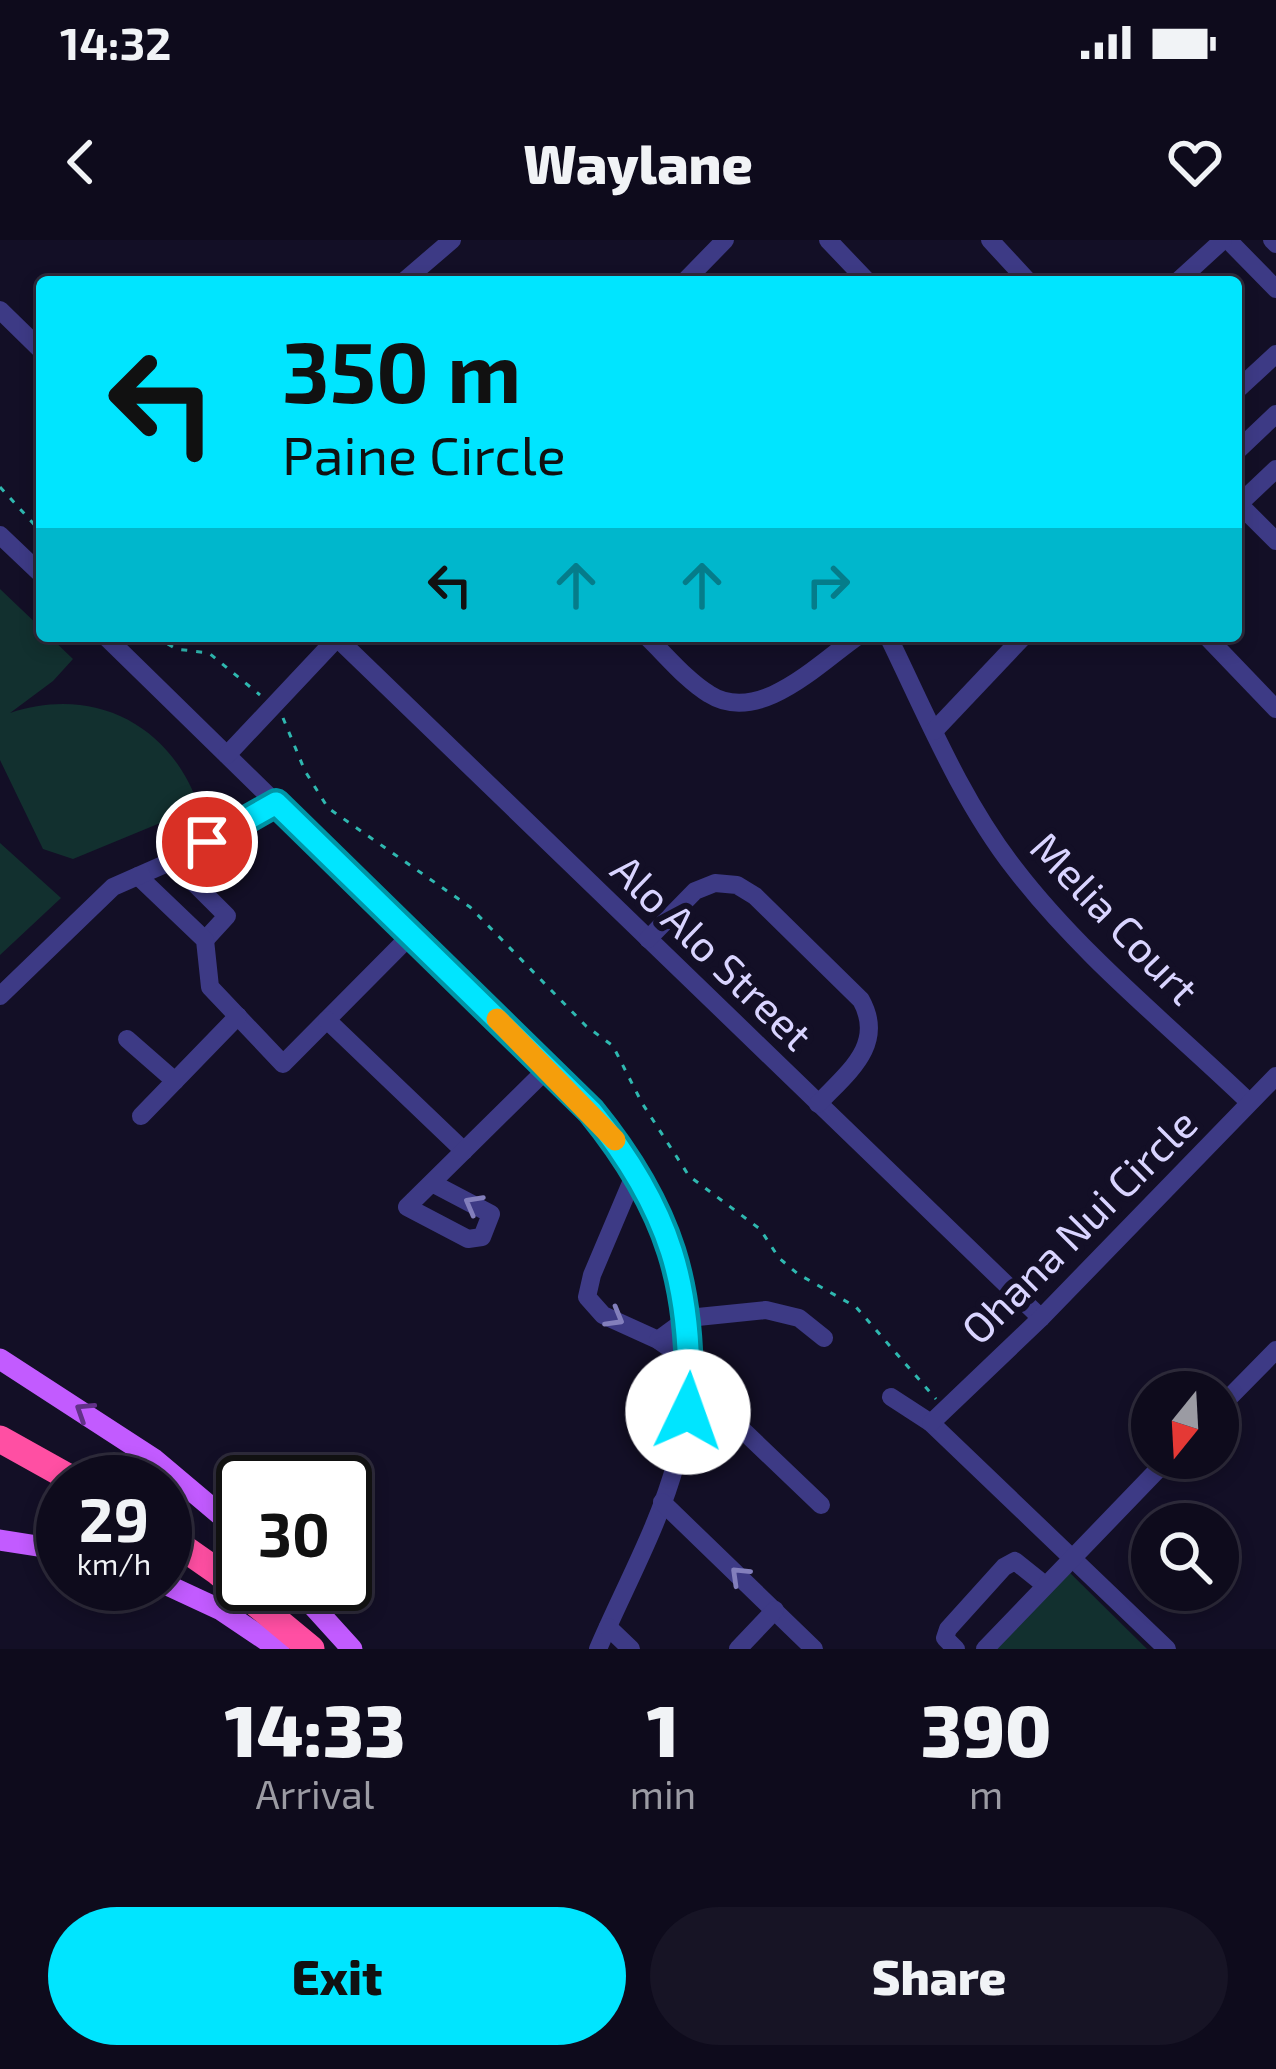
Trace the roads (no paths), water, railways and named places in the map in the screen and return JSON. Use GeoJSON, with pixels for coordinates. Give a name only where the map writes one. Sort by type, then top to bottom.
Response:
{"type":"FeatureCollection","features":[{"type":"Feature","properties":{"kind":"highway"},"geometry":{"type":"LineString","coordinates":[[0,1439],[36,1459]]}},
{"type":"Feature","properties":{"kind":"highway"},"geometry":{"type":"LineString","coordinates":[[192,1554],[310,1649]]}},
{"type":"Feature","properties":{"kind":"main road"},"geometry":{"type":"LineString","coordinates":[[0,1359],[154,1459],[216,1511]]}},
{"type":"Feature","properties":{"kind":"main road"},"geometry":{"type":"LineString","coordinates":[[0,1540],[36,1546]]}},
{"type":"Feature","properties":{"kind":"main road"},"geometry":{"type":"LineString","coordinates":[[192,1597],[279,1649]]}},
{"type":"Feature","properties":{"kind":"main road"},"geometry":{"type":"LineString","coordinates":[[318,1611],[352,1649]]}},
{"type":"Feature","properties":{"kind":"street"},"geometry":{"type":"LineString","coordinates":[[411,276],[452,240]]}},
{"type":"Feature","properties":{"kind":"street"},"geometry":{"type":"LineString","coordinates":[[690,276],[725,240]]}},
{"type":"Feature","properties":{"kind":"street"},"geometry":{"type":"LineString","coordinates":[[828,240],[862,276]]}},
{"type":"Feature","properties":{"kind":"street"},"geometry":{"type":"LineString","coordinates":[[990,240],[1024,276]]}},
{"type":"Feature","properties":{"kind":"street"},"geometry":{"type":"LineString","coordinates":[[1184,276],[1226,240],[1276,290]]}},
{"type":"Feature","properties":{"kind":"street"},"geometry":{"type":"LineString","coordinates":[[0,310],[36,345]]}},
{"type":"Feature","properties":{"kind":"street"},"geometry":{"type":"LineString","coordinates":[[1242,385],[1276,354]]}},
{"type":"Feature","properties":{"kind":"street"},"geometry":{"type":"LineString","coordinates":[[1242,446],[1276,414]]}},
{"type":"Feature","properties":{"kind":"street"},"geometry":{"type":"LineString","coordinates":[[1242,499],[1276,469]]}},
{"type":"Feature","properties":{"kind":"street"},"geometry":{"type":"LineString","coordinates":[[1242,506],[1276,541]]}},
{"type":"Feature","properties":{"kind":"street"},"geometry":{"type":"LineString","coordinates":[[0,535],[36,569]]}},
{"type":"Feature","properties":{"kind":"street"},"geometry":{"type":"LineString","coordinates":[[111,642],[591,1111],[656,1206],[674,1251],[688,1318],[688,1394],[676,1465],[598,1649]]}},
{"type":"Feature","properties":{"kind":"street"},"geometry":{"type":"LineString","coordinates":[[227,755],[332,642]]}},
{"type":"Feature","properties":{"kind":"street","name":"Alo Alo Street"},"geometry":{"type":"LineString","coordinates":[[342,642],[1041,1318]]}},
{"type":"Feature","properties":{"kind":"street"},"geometry":{"type":"LineString","coordinates":[[652,642],[706,692],[742,704],[769,697],[849,642]]}},
{"type":"Feature","properties":{"kind":"street","name":"Melia Court"},"geometry":{"type":"LineString","coordinates":[[890,642],[982,822],[1014,868],[1051,911],[1249,1102]]}},
{"type":"Feature","properties":{"kind":"street"},"geometry":{"type":"LineString","coordinates":[[934,731],[1018,642]]}},
{"type":"Feature","properties":{"kind":"street"},"geometry":{"type":"LineString","coordinates":[[1212,642],[1276,709]]}},
{"type":"Feature","properties":{"kind":"street"},"geometry":{"type":"LineString","coordinates":[[0,997],[113,887],[172,862],[276,803]]}},
{"type":"Feature","properties":{"kind":"street"},"geometry":{"type":"LineString","coordinates":[[172,862],[227,916],[205,940]]}},
{"type":"Feature","properties":{"kind":"street"},"geometry":{"type":"LineString","coordinates":[[138,876],[205,940],[210,987],[283,1064],[411,935]]}},
{"type":"Feature","properties":{"kind":"street"},"geometry":{"type":"LineString","coordinates":[[648,939],[689,896],[716,883],[743,888],[770,911],[861,1000],[870,1019],[864,1053],[818,1103]]}},
{"type":"Feature","properties":{"kind":"street"},"geometry":{"type":"LineString","coordinates":[[141,1116],[238,1016]]}},
{"type":"Feature","properties":{"kind":"street"},"geometry":{"type":"LineString","coordinates":[[327,1020],[464,1151]]}},
{"type":"Feature","properties":{"kind":"street"},"geometry":{"type":"LineString","coordinates":[[127,1039],[175,1081]]}},
{"type":"Feature","properties":{"kind":"street"},"geometry":{"type":"LineString","coordinates":[[432,1183],[491,1214],[482,1237],[468,1239],[407,1207],[548,1068]]}},
{"type":"Feature","properties":{"kind":"street","name":"Ohana Nui Circle"},"geometry":{"type":"LineString","coordinates":[[931,1423],[1041,1318],[1276,1076]]}},
{"type":"Feature","properties":{"kind":"street"},"geometry":{"type":"LineString","coordinates":[[636,1171],[587,1297],[603,1315],[658,1340],[691,1364]]}},
{"type":"Feature","properties":{"kind":"street"},"geometry":{"type":"LineString","coordinates":[[624,1207],[656,1206]]}},
{"type":"Feature","properties":{"kind":"street"},"geometry":{"type":"LineString","coordinates":[[658,1340],[688,1318],[783,1312],[806,1322],[824,1338]]}},
{"type":"Feature","properties":{"kind":"street"},"geometry":{"type":"LineString","coordinates":[[1239,1387],[1276,1350]]}},
{"type":"Feature","properties":{"kind":"street"},"geometry":{"type":"LineString","coordinates":[[688,1394],[710,1399],[821,1505]]}},
{"type":"Feature","properties":{"kind":"street"},"geometry":{"type":"LineString","coordinates":[[891,1397],[931,1423],[1167,1649]]}},
{"type":"Feature","properties":{"kind":"street"},"geometry":{"type":"LineString","coordinates":[[985,1649],[1148,1479]]}},
{"type":"Feature","properties":{"kind":"street"},"geometry":{"type":"LineString","coordinates":[[662,1502],[814,1649]]}},
{"type":"Feature","properties":{"kind":"street"},"geometry":{"type":"LineString","coordinates":[[956,1649],[945,1638],[948,1629],[1004,1567],[1016,1561],[1045,1585]]}},
{"type":"Feature","properties":{"kind":"street"},"geometry":{"type":"LineString","coordinates":[[738,1649],[776,1610]]}},
{"type":"Feature","properties":{"kind":"street"},"geometry":{"type":"LineString","coordinates":[[608,1627],[631,1649]]}}]}
